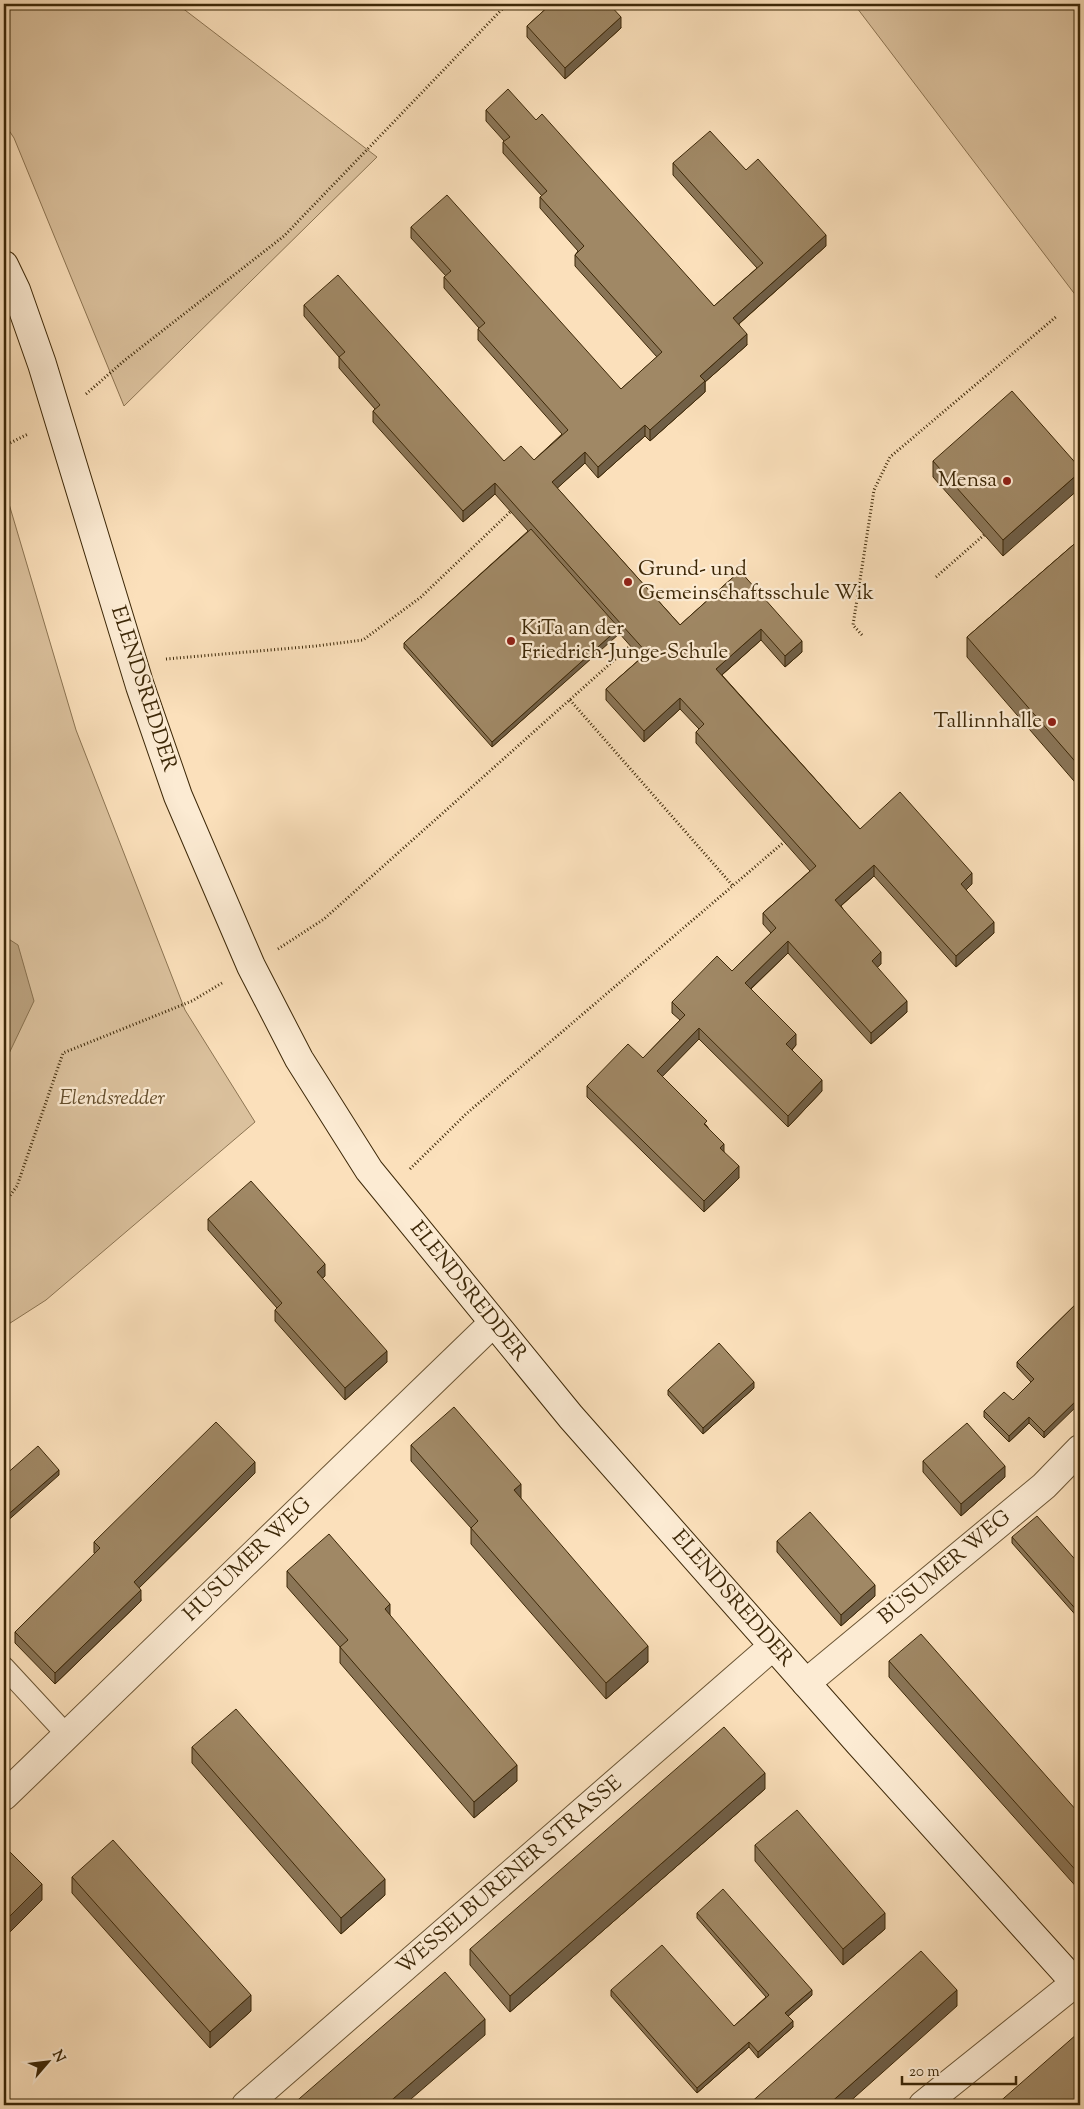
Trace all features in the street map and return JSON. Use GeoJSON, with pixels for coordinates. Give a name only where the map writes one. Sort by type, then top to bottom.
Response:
{"type":"FeatureCollection","features":[{"type":"Feature","properties":{"kind":"main road","name":"ELENDSREDDER"},"geometry":{"type":"LineString","coordinates":[[4,265],[16,290],[59,418],[132,662],[178,796],[251,966],[299,1059],[369,1170],[578,1424],[806,1683],[1079,1983]]}},
{"type":"Feature","properties":{"kind":"main road","name":"HUSUMER WEG"},"geometry":{"type":"LineString","coordinates":[[4,1796],[493,1323]]}},
{"type":"Feature","properties":{"kind":"main road","name":"BÜSUMER WEG"},"geometry":{"type":"LineString","coordinates":[[806,1683],[1044,1486],[1080,1449]]}},
{"type":"Feature","properties":{"kind":"main road","name":"WESSELBURENER STRASSE"},"geometry":{"type":"LineString","coordinates":[[246,2105],[773,1646]]}},
{"type":"Feature","properties":{"kind":"main road"},"geometry":{"type":"LineString","coordinates":[[923,2105],[1079,1983]]}},
{"type":"Feature","properties":{"kind":"lane"},"geometry":{"type":"LineString","coordinates":[[4,1667],[67,1735]]}},
{"type":"Feature","properties":{"kind":"path"},"geometry":{"type":"LineString","coordinates":[[59,418],[125,360],[284,236],[507,4]]}},
{"type":"Feature","properties":{"kind":"path"},"geometry":{"type":"LineString","coordinates":[[862,636],[853,625],[870,513],[874,490],[890,457],[1057,316]]}},
{"type":"Feature","properties":{"kind":"path"},"geometry":{"type":"LineString","coordinates":[[132,662],[316,646],[363,640],[421,596],[510,512]]}},
{"type":"Feature","properties":{"kind":"path"},"geometry":{"type":"LineString","coordinates":[[936,577],[984,535]]}},
{"type":"Feature","properties":{"kind":"path"},"geometry":{"type":"LineString","coordinates":[[4,1204],[18,1186],[63,1053],[192,1001],[324,919],[630,646]]}},
{"type":"Feature","properties":{"kind":"path"},"geometry":{"type":"LineString","coordinates":[[570,700],[732,886]]}},
{"type":"Feature","properties":{"kind":"path"},"geometry":{"type":"LineString","coordinates":[[429,1149],[466,1114],[784,842]]}},
{"type":"Feature","properties":{"kind":"green space"},"geometry":{"type":"Polygon","coordinates":[[[4,4],[177,4],[377,157],[124,406],[14,138],[4,123],[4,4]]]}},
{"type":"Feature","properties":{"kind":"green space"},"geometry":{"type":"Polygon","coordinates":[[[854,4],[1080,4],[1080,301],[854,4]]]}},
{"type":"Feature","properties":{"kind":"green space","name":"Elendsredder"},"geometry":{"type":"Polygon","coordinates":[[[4,487],[76,730],[185,1010],[255,1122],[46,1300],[4,1327],[4,487]]]}},
{"type":"Feature","properties":{"kind":"shaded area"},"geometry":{"type":"Polygon","coordinates":[[[4,936],[18,945],[34,1001],[4,1064],[4,936]]]}},
{"type":"Feature","properties":{"kind":"building"},"geometry":{"type":"Polygon","coordinates":[[[551,4],[609,4],[621,17],[565,68],[527,26],[551,4]]]}},
{"type":"Feature","properties":{"kind":"building"},"geometry":{"type":"Polygon","coordinates":[[[508,89],[536,120],[542,114],[714,306],[763,263],[673,163],[710,131],[746,170],[758,159],[826,235],[733,318],[747,334],[700,376],[705,381],[650,430],[645,425],[598,467],[585,452],[552,482],[680,625],[740,571],[802,641],[785,656],[761,629],[716,669],[860,829],[900,792],[972,873],[961,884],[994,922],[956,956],[874,865],[835,900],[881,952],[872,961],[907,1001],[871,1033],[788,941],[745,983],[796,1034],[786,1044],[822,1080],[788,1116],[699,1028],[657,1071],[707,1121],[704,1124],[724,1144],[720,1148],[739,1166],[704,1201],[587,1086],[628,1044],[643,1058],[685,1015],[672,1002],[717,956],[732,971],[776,928],[763,913],[816,866],[696,732],[704,724],[680,698],[644,731],[606,689],[647,653],[495,483],[463,511],[373,411],[380,405],[339,357],[345,352],[304,305],[338,275],[504,461],[521,446],[534,460],[568,430],[478,329],[485,323],[444,277],[451,271],[411,227],[447,195],[621,389],[662,352],[575,255],[584,246],[540,197],[547,191],[503,142],[510,137],[486,110],[508,89]]]}},
{"type":"Feature","properties":{"kind":"building","name":"Mensa"},"geometry":{"type":"Polygon","coordinates":[[[1012,391],[1080,468],[1080,472],[1003,540],[933,461],[1012,391]]]}},
{"type":"Feature","properties":{"kind":"building","name":"KiTa an der Friedrich-Junge-Schule"},"geometry":{"type":"Polygon","coordinates":[[[531,529],[619,628],[492,742],[404,643],[531,529]]]}},
{"type":"Feature","properties":{"kind":"building","name":"Tallinnhalle"},"geometry":{"type":"Polygon","coordinates":[[[1080,539],[1080,767],[967,637],[1080,539]]]}},
{"type":"Feature","properties":{"kind":"building"},"geometry":{"type":"Polygon","coordinates":[[[251,1181],[325,1264],[317,1272],[387,1351],[345,1388],[275,1310],[282,1303],[208,1219],[251,1181]]]}},
{"type":"Feature","properties":{"kind":"building"},"geometry":{"type":"Polygon","coordinates":[[[1080,1300],[1080,1397],[1044,1432],[1029,1417],[1009,1436],[984,1411],[1004,1392],[1013,1400],[1034,1379],[1017,1362],[1080,1300]]]}},
{"type":"Feature","properties":{"kind":"building"},"geometry":{"type":"Polygon","coordinates":[[[719,1343],[754,1382],[703,1428],[668,1390],[719,1343]]]}},
{"type":"Feature","properties":{"kind":"building"},"geometry":{"type":"Polygon","coordinates":[[[454,1407],[521,1484],[514,1490],[648,1646],[606,1683],[471,1528],[478,1521],[411,1445],[454,1407]]]}},
{"type":"Feature","properties":{"kind":"building"},"geometry":{"type":"Polygon","coordinates":[[[216,1422],[255,1462],[134,1582],[141,1590],[55,1673],[15,1632],[100,1548],[94,1542],[216,1422]]]}},
{"type":"Feature","properties":{"kind":"building"},"geometry":{"type":"Polygon","coordinates":[[[967,1423],[1005,1466],[961,1504],[923,1461],[967,1423]]]}},
{"type":"Feature","properties":{"kind":"building"},"geometry":{"type":"Polygon","coordinates":[[[38,1446],[59,1470],[4,1518],[4,1476],[38,1446]]]}},
{"type":"Feature","properties":{"kind":"building"},"geometry":{"type":"Polygon","coordinates":[[[1080,1473],[1080,1482],[1076,1477],[1080,1473]]]}},
{"type":"Feature","properties":{"kind":"building"},"geometry":{"type":"Polygon","coordinates":[[[810,1512],[875,1585],[841,1615],[777,1541],[810,1512]]]}},
{"type":"Feature","properties":{"kind":"building"},"geometry":{"type":"Polygon","coordinates":[[[1037,1516],[1080,1565],[1080,1614],[1012,1537],[1037,1516]]]}},
{"type":"Feature","properties":{"kind":"building"},"geometry":{"type":"Polygon","coordinates":[[[329,1534],[390,1604],[385,1609],[517,1765],[474,1802],[340,1647],[348,1640],[287,1571],[329,1534]]]}},
{"type":"Feature","properties":{"kind":"building"},"geometry":{"type":"Polygon","coordinates":[[[921,1634],[1077,1811],[1080,1807],[1080,1875],[889,1661],[921,1634]]]}},
{"type":"Feature","properties":{"kind":"building"},"geometry":{"type":"Polygon","coordinates":[[[236,1709],[385,1879],[341,1918],[192,1747],[236,1709]]]}},
{"type":"Feature","properties":{"kind":"building"},"geometry":{"type":"Polygon","coordinates":[[[4,1726],[9,1731],[4,1736],[4,1726]]]}},
{"type":"Feature","properties":{"kind":"building"},"geometry":{"type":"Polygon","coordinates":[[[724,1727],[765,1773],[510,1996],[470,1949],[724,1727]]]}},
{"type":"Feature","properties":{"kind":"building"},"geometry":{"type":"Polygon","coordinates":[[[797,1810],[885,1913],[843,1949],[755,1845],[797,1810]]]}},
{"type":"Feature","properties":{"kind":"building"},"geometry":{"type":"Polygon","coordinates":[[[113,1840],[251,1995],[210,2032],[72,1877],[113,1840]]]}},
{"type":"Feature","properties":{"kind":"building"},"geometry":{"type":"Polygon","coordinates":[[[4,1846],[42,1884],[4,1922],[4,1846]]]}},
{"type":"Feature","properties":{"kind":"building"},"geometry":{"type":"Polygon","coordinates":[[[723,1889],[812,1990],[785,2013],[793,2021],[758,2052],[749,2042],[697,2088],[611,1990],[662,1945],[734,2026],[769,1995],[697,1913],[723,1889]]]}},
{"type":"Feature","properties":{"kind":"building"},"geometry":{"type":"Polygon","coordinates":[[[921,1951],[957,1990],[828,2105],[748,2105],[921,1951]]]}},
{"type":"Feature","properties":{"kind":"building"},"geometry":{"type":"Polygon","coordinates":[[[445,1972],[485,2019],[386,2105],[292,2105],[445,1972]]]}},
{"type":"Feature","properties":{"kind":"building"},"geometry":{"type":"Polygon","coordinates":[[[1077,2034],[1080,2038],[1080,2105],[996,2105],[1077,2034]]]}},
{"type":"Feature","properties":{"kind":"place","name":"Mensa"},"geometry":{"type":"Point","coordinates":[1007,481]}},
{"type":"Feature","properties":{"kind":"place","name":"Grund- und Gemeinschaftsschule Wik"},"geometry":{"type":"Point","coordinates":[628,582]}},
{"type":"Feature","properties":{"kind":"place","name":"KiTa an der Friedrich-Junge-Schule"},"geometry":{"type":"Point","coordinates":[511,641]}},
{"type":"Feature","properties":{"kind":"place","name":"Tallinnhalle"},"geometry":{"type":"Point","coordinates":[1052,722]}}]}
